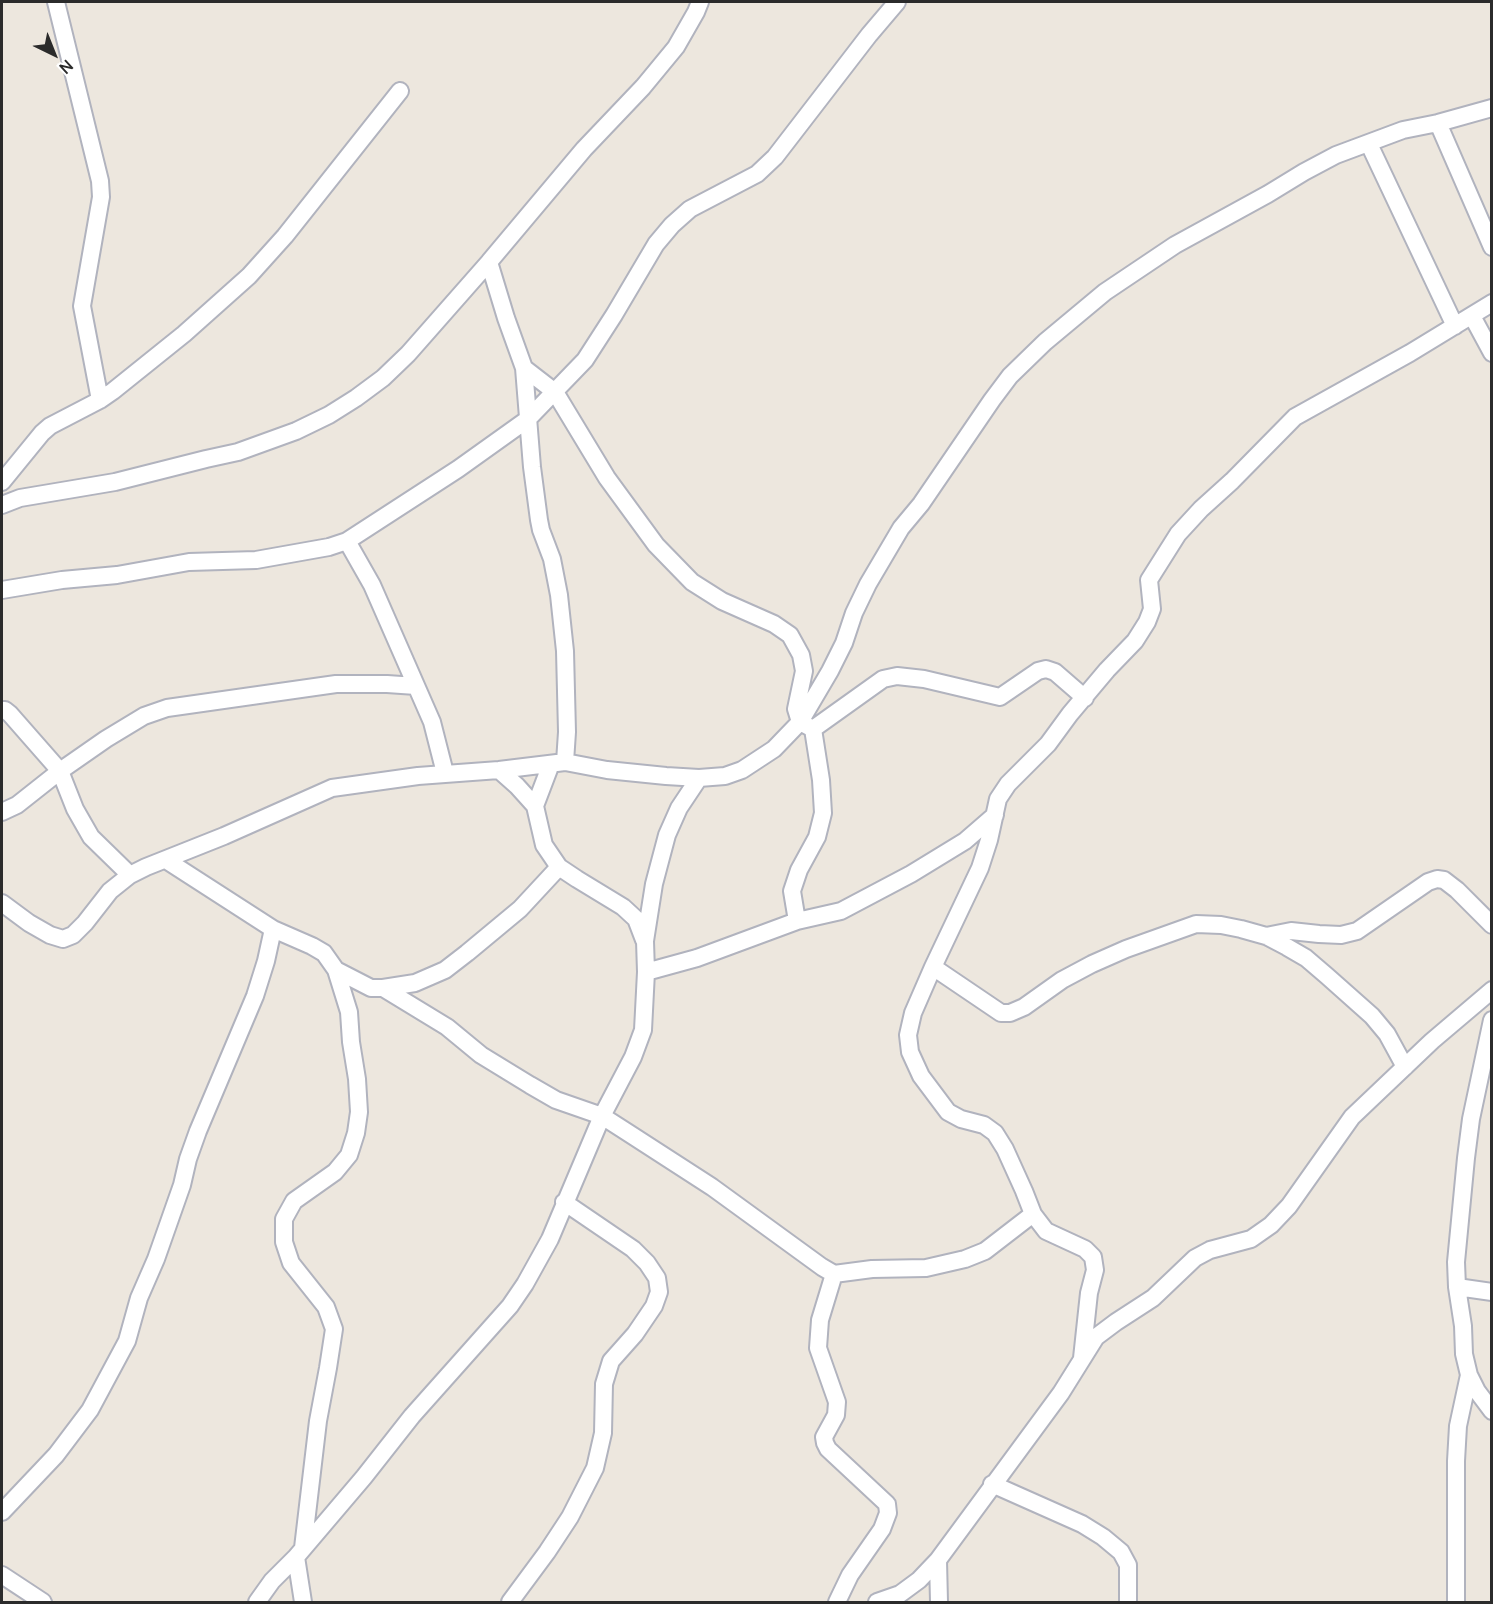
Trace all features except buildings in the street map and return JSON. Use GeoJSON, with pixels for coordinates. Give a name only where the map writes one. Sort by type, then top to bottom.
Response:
{"type":"FeatureCollection","features":[{"type":"Feature","properties":{"kind":"street"},"geometry":{"type":"LineString","coordinates":[[56,2],[101,197],[82,306],[100,400]]}},
{"type":"Feature","properties":{"kind":"street"},"geometry":{"type":"LineString","coordinates":[[2,505],[20,498],[115,483],[238,452],[296,431],[329,415],[383,378],[489,262],[584,149],[635,96],[676,47],[700,2]]}},
{"type":"Feature","properties":{"kind":"street"},"geometry":{"type":"LineString","coordinates":[[2,590],[62,580],[117,575],[189,562],[256,560],[347,542],[458,469],[528,419],[585,360],[656,244],[672,225],[690,209],[757,174],[775,157],[897,2]]}},
{"type":"Feature","properties":{"kind":"street"},"geometry":{"type":"LineString","coordinates":[[2,482],[50,426],[100,400],[184,334],[249,276],[285,236],[400,91]]}},
{"type":"Feature","properties":{"kind":"street"},"geometry":{"type":"LineString","coordinates":[[807,726],[844,643],[854,613],[901,528],[921,504],[1010,376],[1045,342],[1090,304],[1174,245],[1336,155],[1403,130],[1491,108]]}},
{"type":"Feature","properties":{"kind":"street"},"geometry":{"type":"LineString","coordinates":[[1438,123],[1491,247]]}},
{"type":"Feature","properties":{"kind":"street"},"geometry":{"type":"LineString","coordinates":[[1369,144],[1455,326]]}},
{"type":"Feature","properties":{"kind":"street"},"geometry":{"type":"LineString","coordinates":[[489,262],[524,368],[539,520],[552,559],[559,595],[565,651],[567,732],[558,763],[535,806]]}},
{"type":"Feature","properties":{"kind":"street"},"geometry":{"type":"LineString","coordinates":[[1082,1358],[1089,1293],[1095,1269],[1093,1257],[1085,1249],[1046,1232],[1033,1214],[1010,1159],[995,1133],[984,1125],[961,1119],[948,1112],[921,1076],[910,1052],[908,1035],[913,1013],[980,868],[998,799],[1008,784],[1048,744],[1107,670],[1135,641],[1152,609],[1149,580],[1178,534],[1295,417],[1491,303]]}},
{"type":"Feature","properties":{"kind":"street"},"geometry":{"type":"LineString","coordinates":[[1472,316],[1491,353]]}},
{"type":"Feature","properties":{"kind":"street"},"geometry":{"type":"LineString","coordinates":[[524,368],[555,392],[607,478],[656,545],[692,582],[722,601],[774,624],[790,635],[801,655],[804,671],[796,709],[807,726],[821,780],[823,813],[817,837],[799,870],[792,891],[797,921]]}},
{"type":"Feature","properties":{"kind":"street"},"geometry":{"type":"LineString","coordinates":[[347,542],[372,585],[432,722],[445,773]]}},
{"type":"Feature","properties":{"kind":"street"},"geometry":{"type":"LineString","coordinates":[[2,903],[29,923],[50,935],[63,939],[73,935],[110,891],[130,875],[332,788],[380,780],[558,763],[666,776],[699,778],[725,776],[742,770],[883,679],[897,676],[924,679],[999,697],[1038,671],[1046,669],[1055,672],[1084,698]]}},
{"type":"Feature","properties":{"kind":"street"},"geometry":{"type":"LineString","coordinates":[[2,813],[17,805],[106,739],[144,716],[167,708],[336,684],[416,686]]}},
{"type":"Feature","properties":{"kind":"street"},"geometry":{"type":"LineString","coordinates":[[2,710],[10,714],[60,771],[75,809],[91,837],[130,875]]}},
{"type":"Feature","properties":{"kind":"street"},"geometry":{"type":"LineString","coordinates":[[499,770],[535,806],[544,845],[559,867],[623,907],[636,919],[645,941]]}},
{"type":"Feature","properties":{"kind":"street"},"geometry":{"type":"LineString","coordinates":[[257,1602],[272,1581],[364,1477],[412,1416],[510,1306],[550,1239],[602,1116],[633,1057],[643,1030],[645,941],[654,884],[667,835],[679,808],[699,778]]}},
{"type":"Feature","properties":{"kind":"street"},"geometry":{"type":"LineString","coordinates":[[646,972],[697,958],[797,921],[840,911],[910,874],[965,841],[995,815]]}},
{"type":"Feature","properties":{"kind":"street"},"geometry":{"type":"LineString","coordinates":[[166,860],[273,929],[324,953],[336,970],[349,1012],[357,1079],[356,1133],[349,1155],[335,1172],[294,1201],[284,1219],[284,1242],[291,1263],[326,1307],[334,1329],[299,1553],[303,1602]]}},
{"type":"Feature","properties":{"kind":"street"},"geometry":{"type":"LineString","coordinates":[[349,1012],[377,988],[415,983],[445,970],[520,909],[559,867]]}},
{"type":"Feature","properties":{"kind":"street"},"geometry":{"type":"LineString","coordinates":[[1266,936],[1291,931],[1341,935],[1357,932],[1428,882],[1437,879],[1444,880],[1457,890],[1491,925]]}},
{"type":"Feature","properties":{"kind":"street"},"geometry":{"type":"LineString","coordinates":[[933,967],[1001,1013],[1010,1013],[1024,1007],[1062,980],[1126,949],[1196,924],[1241,929],[1266,936],[1306,958],[1372,1016],[1387,1034],[1405,1067]]}},
{"type":"Feature","properties":{"kind":"street"},"geometry":{"type":"LineString","coordinates":[[2,1512],[56,1455],[90,1410],[127,1341],[139,1298],[156,1259],[198,1131],[255,996],[273,929]]}},
{"type":"Feature","properties":{"kind":"street"},"geometry":{"type":"LineString","coordinates":[[336,970],[377,988],[447,1027],[481,1054],[556,1100],[602,1116],[712,1187],[834,1274],[872,1269],[926,1268],[965,1259],[985,1251],[1033,1214]]}},
{"type":"Feature","properties":{"kind":"street"},"geometry":{"type":"LineString","coordinates":[[877,1602],[900,1594],[919,1580],[938,1560],[1061,1393],[1096,1337],[1153,1298],[1195,1258],[1209,1250],[1251,1239],[1271,1225],[1289,1206],[1352,1117],[1432,1041],[1491,990]]}},
{"type":"Feature","properties":{"kind":"street"},"geometry":{"type":"LineString","coordinates":[[1491,1020],[1471,1119],[1456,1262],[1464,1354],[1469,1375],[1491,1411]]}},
{"type":"Feature","properties":{"kind":"street"},"geometry":{"type":"LineString","coordinates":[[510,1602],[570,1516],[595,1468],[603,1432],[604,1384],[611,1361],[635,1334],[654,1306],[659,1292],[657,1278],[647,1263],[633,1250],[564,1202]]}},
{"type":"Feature","properties":{"kind":"street"},"geometry":{"type":"LineString","coordinates":[[834,1274],[819,1329],[818,1348],[837,1402],[836,1415],[824,1437],[825,1443],[828,1449],[887,1504],[888,1513],[882,1529],[850,1575],[837,1602]]}},
{"type":"Feature","properties":{"kind":"street"},"geometry":{"type":"LineString","coordinates":[[1457,1287],[1491,1292]]}},
{"type":"Feature","properties":{"kind":"street"},"geometry":{"type":"LineString","coordinates":[[1456,1602],[1458,1426],[1469,1375]]}},
{"type":"Feature","properties":{"kind":"street"},"geometry":{"type":"LineString","coordinates":[[992,1484],[1082,1524],[1121,1552],[1128,1565],[1128,1602]]}},
{"type":"Feature","properties":{"kind":"street"},"geometry":{"type":"LineString","coordinates":[[938,1560],[939,1602]]}},
{"type":"Feature","properties":{"kind":"street"},"geometry":{"type":"LineString","coordinates":[[2,1575],[43,1602]]}}]}
